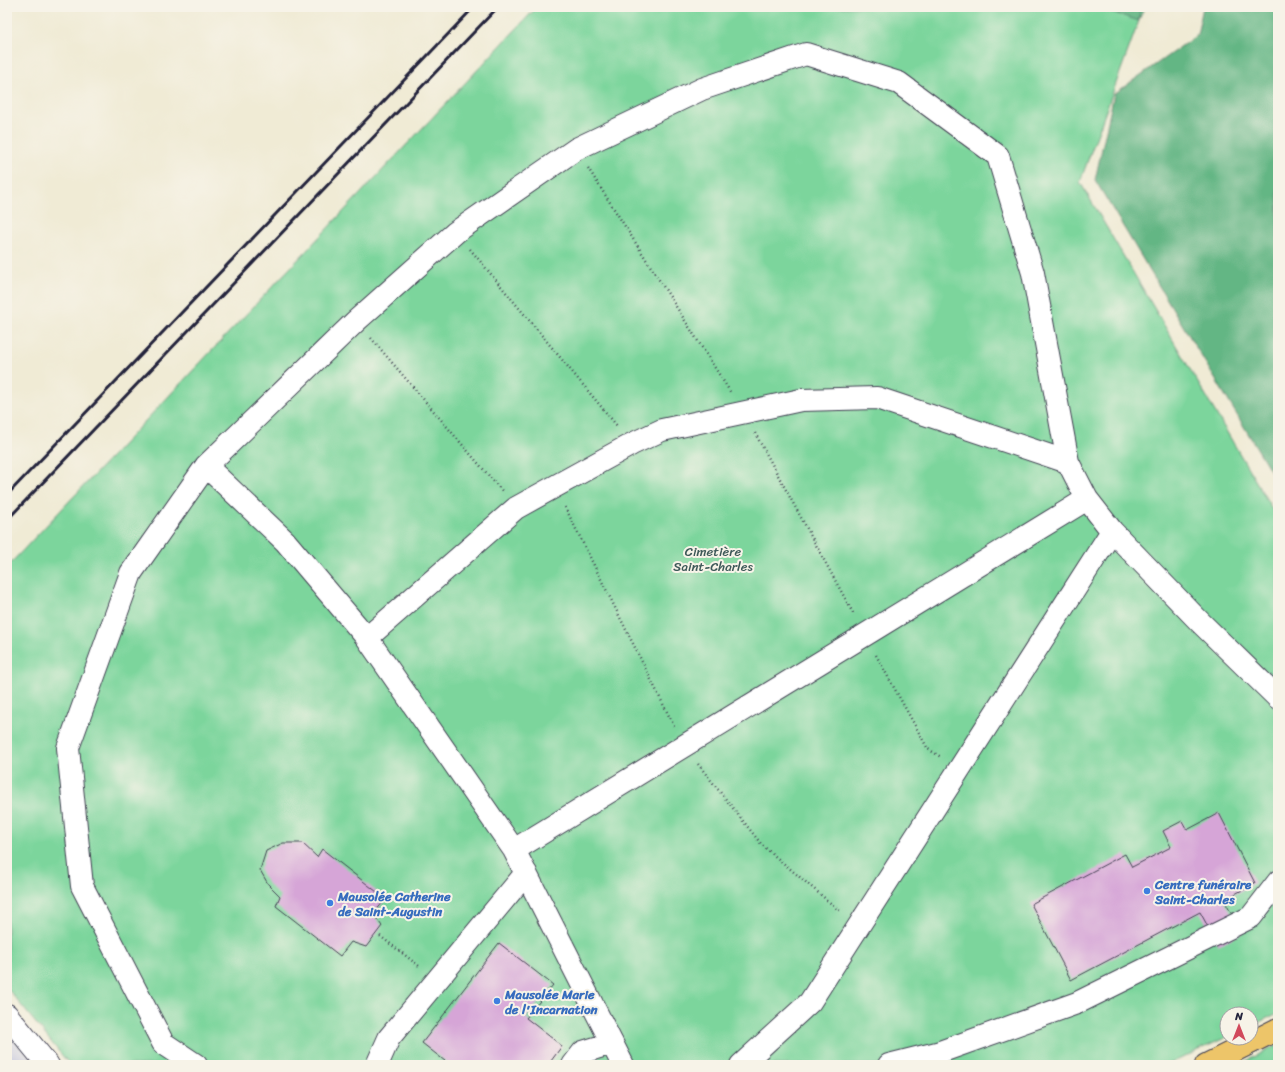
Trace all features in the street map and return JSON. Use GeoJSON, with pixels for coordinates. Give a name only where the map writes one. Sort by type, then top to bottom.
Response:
{"type":"FeatureCollection","features":[{"type":"Feature","properties":{"kind":"main road"},"geometry":{"type":"LineString","coordinates":[[1206,1065],[1278,1029]]}},
{"type":"Feature","properties":{"kind":"lane"},"geometry":{"type":"LineString","coordinates":[[196,1065],[163,1043],[82,886],[68,748],[131,573],[206,466],[356,321],[456,232],[576,149],[702,89],[806,54],[899,82],[998,156],[1033,274],[1068,462],[1087,499],[1112,531],[1199,621],[1278,698]]}},
{"type":"Feature","properties":{"kind":"lane"},"geometry":{"type":"LineString","coordinates":[[366,638],[516,508],[632,444],[662,430],[801,400],[877,398],[1068,462]]}},
{"type":"Feature","properties":{"kind":"lane"},"geometry":{"type":"LineString","coordinates":[[206,466],[285,541],[366,638],[514,850],[623,1065]]}},
{"type":"Feature","properties":{"kind":"lane"},"geometry":{"type":"LineString","coordinates":[[514,850],[1087,499]]}},
{"type":"Feature","properties":{"kind":"lane"},"geometry":{"type":"LineString","coordinates":[[741,1065],[810,1002],[1112,531]]}},
{"type":"Feature","properties":{"kind":"lane"},"geometry":{"type":"LineString","coordinates":[[377,1065],[390,1038],[526,873]]}},
{"type":"Feature","properties":{"kind":"lane"},"geometry":{"type":"LineString","coordinates":[[889,1065],[937,1052],[1077,1003],[1251,917],[1278,882]]}},
{"type":"Feature","properties":{"kind":"lane"},"geometry":{"type":"LineString","coordinates":[[7,1015],[48,1065]]}},
{"type":"Feature","properties":{"kind":"lane"},"geometry":{"type":"LineString","coordinates":[[573,1065],[583,1052],[612,1043]]}},
{"type":"Feature","properties":{"kind":"path"},"geometry":{"type":"LineString","coordinates":[[576,149],[744,412],[928,749],[959,769]]}},
{"type":"Feature","properties":{"kind":"path"},"geometry":{"type":"LineString","coordinates":[[456,232],[632,444]]}},
{"type":"Feature","properties":{"kind":"path"},"geometry":{"type":"LineString","coordinates":[[356,321],[516,508]]}},
{"type":"Feature","properties":{"kind":"path"},"geometry":{"type":"LineString","coordinates":[[380,936],[438,980]]}},
{"type":"Feature","properties":{"kind":"shaded area"},"geometry":{"type":"Polygon","coordinates":[[[7,1015],[48,1065],[7,1065],[7,1015]]]}},
{"type":"Feature","properties":{"kind":"green space","name":"Cimetière Saint-Charles"},"geometry":{"type":"Polygon","coordinates":[[[537,7],[1144,7],[1080,182],[1278,519],[1278,1013],[1259,1022],[1259,1006],[1219,1006],[1219,1041],[1167,1065],[70,1065],[7,988],[7,567],[537,7]]]}},
{"type":"Feature","properties":{"kind":"green space"},"geometry":{"type":"Polygon","coordinates":[[[1096,7],[1140,7],[1139,21],[1096,7]]]}},
{"type":"Feature","properties":{"kind":"green space"},"geometry":{"type":"Polygon","coordinates":[[[1203,7],[1278,7],[1278,483],[1095,180],[1114,94],[1197,35],[1203,7]]]}},
{"type":"Feature","properties":{"kind":"green space"},"geometry":{"type":"Polygon","coordinates":[[[1278,1045],[1278,1063],[1274,1065],[1238,1065],[1278,1045]]]}},
{"type":"Feature","properties":{"kind":"building","name":"Centre funéraire Saint-Charles"},"geometry":{"type":"Polygon","coordinates":[[[1219,813],[1255,883],[1224,900],[1242,933],[1218,945],[1200,912],[1071,980],[1031,904],[1125,854],[1132,867],[1171,847],[1163,831],[1182,821],[1187,830],[1219,813]]]}},
{"type":"Feature","properties":{"kind":"building","name":"Mausolée Catherine de Saint-Augustin"},"geometry":{"type":"Polygon","coordinates":[[[283,843],[302,843],[317,857],[322,849],[386,899],[373,914],[382,926],[366,947],[351,942],[340,956],[276,906],[280,896],[268,884],[260,870],[266,851],[283,843]]]}},
{"type":"Feature","properties":{"kind":"building","name":"Mausolée Marie de l'Incarnation"},"geometry":{"type":"Polygon","coordinates":[[[499,943],[553,985],[526,1018],[562,1046],[548,1065],[450,1065],[422,1043],[499,943]]]}},
{"type":"Feature","properties":{"kind":"railway"},"geometry":{"type":"LineString","coordinates":[[7,495],[474,7]]}},
{"type":"Feature","properties":{"kind":"railway"},"geometry":{"type":"LineString","coordinates":[[7,520],[498,7]]}},
{"type":"Feature","properties":{"kind":"place","name":"Centre funéraire Saint-Charles"},"geometry":{"type":"Point","coordinates":[1147,891]}},
{"type":"Feature","properties":{"kind":"place","name":"Mausolée Catherine de Saint-Augustin"},"geometry":{"type":"Point","coordinates":[330,903]}},
{"type":"Feature","properties":{"kind":"place","name":"Mausolée Marie de l'Incarnation"},"geometry":{"type":"Point","coordinates":[497,1001]}}]}
